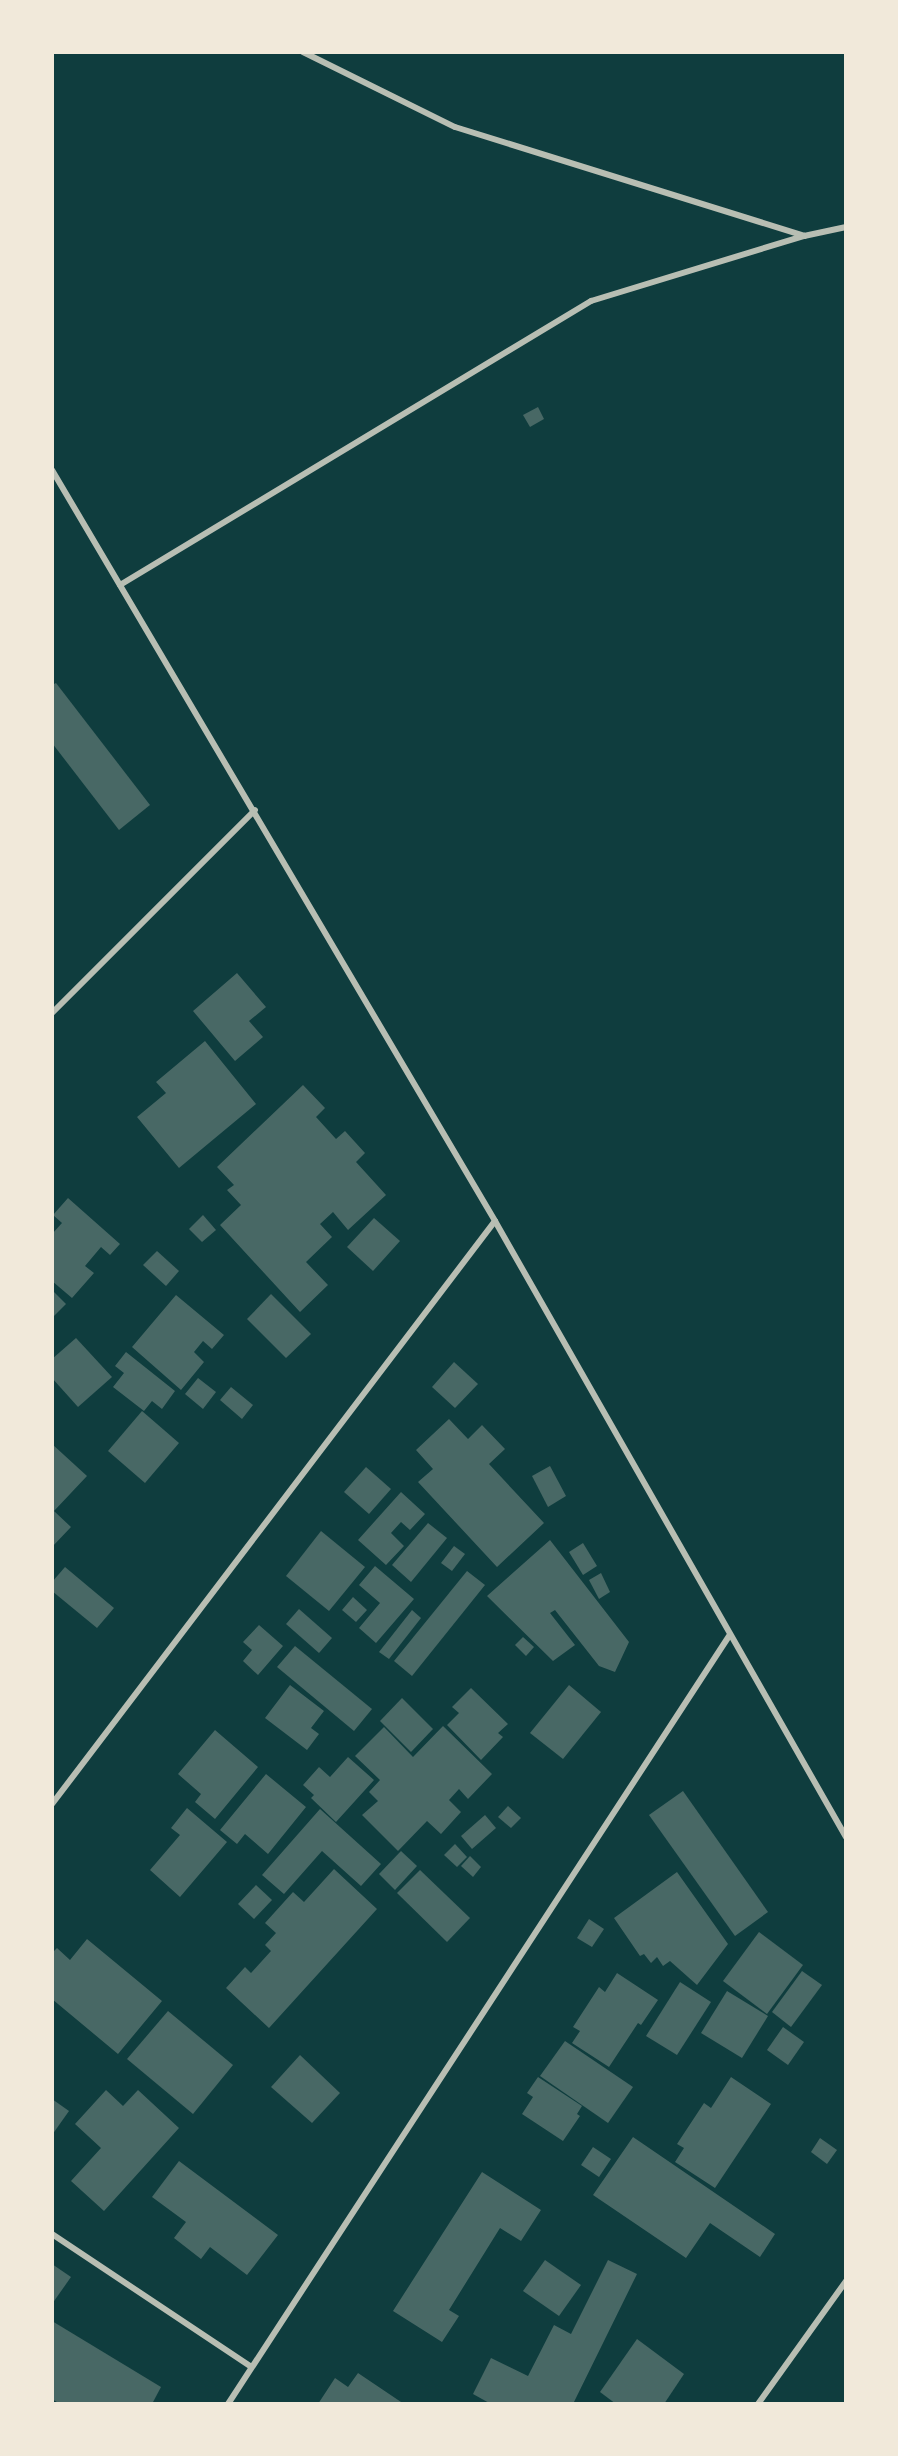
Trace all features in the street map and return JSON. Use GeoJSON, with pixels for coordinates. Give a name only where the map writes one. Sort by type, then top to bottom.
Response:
{"type":"FeatureCollection","features":[{"type":"Feature","properties":{"kind":"street"},"geometry":{"type":"LineString","coordinates":[[303,52],[455,127],[804,236]]}},
{"type":"Feature","properties":{"kind":"street"},"geometry":{"type":"LineString","coordinates":[[120,585],[591,301],[804,236],[846,227]]}},
{"type":"Feature","properties":{"kind":"street"},"geometry":{"type":"LineString","coordinates":[[52,470],[255,810],[495,1221],[729,1636],[846,1837]]}},
{"type":"Feature","properties":{"kind":"street"},"geometry":{"type":"LineString","coordinates":[[52,1013],[255,810]]}},
{"type":"Feature","properties":{"kind":"street"},"geometry":{"type":"LineString","coordinates":[[52,1804],[495,1221]]}},
{"type":"Feature","properties":{"kind":"street"},"geometry":{"type":"LineString","coordinates":[[228,2403],[250,2366],[729,1636]]}},
{"type":"Feature","properties":{"kind":"street"},"geometry":{"type":"LineString","coordinates":[[52,2234],[250,2366]]}},
{"type":"Feature","properties":{"kind":"street"},"geometry":{"type":"LineString","coordinates":[[758,2403],[846,2281]]}},
{"type":"Feature","properties":{"kind":"building"},"geometry":{"type":"Polygon","coordinates":[[[538,407],[544,419],[530,427],[523,415],[538,407]]]}},
{"type":"Feature","properties":{"kind":"building"},"geometry":{"type":"Polygon","coordinates":[[[56,683],[150,805],[119,830],[52,743],[52,685],[56,683]]]}},
{"type":"Feature","properties":{"kind":"building"},"geometry":{"type":"Polygon","coordinates":[[[237,973],[266,1007],[249,1021],[263,1037],[235,1061],[193,1011],[237,973]]]}},
{"type":"Feature","properties":{"kind":"building"},"geometry":{"type":"Polygon","coordinates":[[[205,1041],[256,1104],[179,1168],[137,1117],[166,1093],[156,1082],[205,1041]]]}},
{"type":"Feature","properties":{"kind":"building"},"geometry":{"type":"Polygon","coordinates":[[[303,1085],[325,1108],[316,1117],[336,1139],[345,1131],[365,1153],[356,1162],[386,1195],[348,1230],[333,1212],[320,1224],[332,1237],[306,1262],[328,1285],[300,1312],[220,1225],[241,1205],[227,1190],[234,1185],[217,1167],[303,1085]]]}},
{"type":"Feature","properties":{"kind":"building"},"geometry":{"type":"Polygon","coordinates":[[[68,1198],[120,1244],[110,1255],[101,1247],[85,1266],[94,1273],[72,1298],[52,1281],[52,1234],[62,1223],[53,1215],[68,1198]]]}},
{"type":"Feature","properties":{"kind":"building"},"geometry":{"type":"Polygon","coordinates":[[[203,1215],[216,1230],[202,1242],[189,1229],[203,1215]]]}},
{"type":"Feature","properties":{"kind":"building"},"geometry":{"type":"Polygon","coordinates":[[[374,1218],[400,1241],[373,1271],[347,1247],[374,1218]]]}},
{"type":"Feature","properties":{"kind":"building"},"geometry":{"type":"Polygon","coordinates":[[[157,1251],[179,1271],[166,1286],[143,1265],[157,1251]]]}},
{"type":"Feature","properties":{"kind":"building"},"geometry":{"type":"Polygon","coordinates":[[[52,1290],[66,1304],[52,1318],[52,1290]]]}},
{"type":"Feature","properties":{"kind":"building"},"geometry":{"type":"Polygon","coordinates":[[[271,1294],[311,1334],[286,1358],[247,1319],[271,1294]]]}},
{"type":"Feature","properties":{"kind":"building"},"geometry":{"type":"Polygon","coordinates":[[[176,1295],[224,1335],[212,1349],[203,1341],[194,1352],[204,1362],[181,1390],[132,1347],[176,1295]]]}},
{"type":"Feature","properties":{"kind":"building"},"geometry":{"type":"Polygon","coordinates":[[[76,1338],[112,1377],[78,1407],[52,1378],[52,1359],[76,1338]]]}},
{"type":"Feature","properties":{"kind":"building"},"geometry":{"type":"Polygon","coordinates":[[[126,1352],[175,1391],[162,1409],[152,1401],[144,1411],[113,1387],[124,1373],[115,1366],[126,1352]]]}},
{"type":"Feature","properties":{"kind":"building"},"geometry":{"type":"Polygon","coordinates":[[[454,1362],[478,1384],[455,1408],[432,1387],[454,1362]]]}},
{"type":"Feature","properties":{"kind":"building"},"geometry":{"type":"Polygon","coordinates":[[[198,1378],[216,1392],[203,1409],[185,1394],[198,1378]]]}},
{"type":"Feature","properties":{"kind":"building"},"geometry":{"type":"Polygon","coordinates":[[[231,1387],[253,1405],[242,1419],[220,1400],[231,1387]]]}},
{"type":"Feature","properties":{"kind":"building"},"geometry":{"type":"Polygon","coordinates":[[[142,1411],[179,1443],[145,1483],[108,1451],[142,1411]]]}},
{"type":"Feature","properties":{"kind":"building"},"geometry":{"type":"Polygon","coordinates":[[[449,1419],[468,1439],[482,1425],[505,1449],[489,1464],[544,1523],[497,1567],[418,1482],[433,1469],[416,1450],[449,1419]]]}},
{"type":"Feature","properties":{"kind":"building"},"geometry":{"type":"Polygon","coordinates":[[[52,1444],[87,1476],[54,1511],[71,1527],[52,1547],[52,1444]]]}},
{"type":"Feature","properties":{"kind":"building"},"geometry":{"type":"Polygon","coordinates":[[[550,1466],[566,1496],[548,1507],[532,1476],[550,1466]]]}},
{"type":"Feature","properties":{"kind":"building"},"geometry":{"type":"Polygon","coordinates":[[[366,1467],[391,1489],[369,1514],[344,1492],[366,1467]]]}},
{"type":"Feature","properties":{"kind":"building"},"geometry":{"type":"Polygon","coordinates":[[[401,1492],[425,1514],[410,1530],[401,1522],[391,1533],[404,1546],[386,1565],[358,1540],[401,1492]]]}},
{"type":"Feature","properties":{"kind":"building"},"geometry":{"type":"Polygon","coordinates":[[[428,1523],[447,1538],[411,1582],[392,1565],[428,1523]]]}},
{"type":"Feature","properties":{"kind":"building"},"geometry":{"type":"Polygon","coordinates":[[[321,1531],[365,1567],[329,1611],[286,1576],[321,1531]]]}},
{"type":"Feature","properties":{"kind":"building"},"geometry":{"type":"Polygon","coordinates":[[[550,1540],[629,1642],[615,1672],[599,1666],[555,1610],[550,1613],[575,1645],[553,1661],[487,1596],[550,1540]]]}},
{"type":"Feature","properties":{"kind":"building"},"geometry":{"type":"Polygon","coordinates":[[[583,1543],[597,1566],[583,1575],[569,1552],[583,1543]]]}},
{"type":"Feature","properties":{"kind":"building"},"geometry":{"type":"Polygon","coordinates":[[[454,1546],[465,1554],[452,1571],[441,1563],[454,1546]]]}},
{"type":"Feature","properties":{"kind":"building"},"geometry":{"type":"Polygon","coordinates":[[[375,1566],[414,1599],[376,1643],[359,1628],[380,1603],[359,1585],[375,1566]]]}},
{"type":"Feature","properties":{"kind":"building"},"geometry":{"type":"Polygon","coordinates":[[[65,1567],[114,1608],[97,1628],[52,1591],[52,1582],[65,1567]]]}},
{"type":"Feature","properties":{"kind":"building"},"geometry":{"type":"Polygon","coordinates":[[[467,1571],[485,1585],[412,1676],[394,1661],[467,1571]]]}},
{"type":"Feature","properties":{"kind":"building"},"geometry":{"type":"Polygon","coordinates":[[[601,1573],[610,1592],[599,1599],[589,1580],[601,1573]]]}},
{"type":"Feature","properties":{"kind":"building"},"geometry":{"type":"Polygon","coordinates":[[[353,1597],[367,1610],[356,1622],[342,1610],[353,1597]]]}},
{"type":"Feature","properties":{"kind":"building"},"geometry":{"type":"Polygon","coordinates":[[[299,1609],[332,1638],[319,1653],[286,1624],[299,1609]]]}},
{"type":"Feature","properties":{"kind":"building"},"geometry":{"type":"Polygon","coordinates":[[[412,1610],[421,1618],[389,1659],[379,1652],[412,1610]]]}},
{"type":"Feature","properties":{"kind":"building"},"geometry":{"type":"Polygon","coordinates":[[[259,1625],[283,1646],[258,1675],[243,1661],[252,1650],[243,1642],[259,1625]]]}},
{"type":"Feature","properties":{"kind":"building"},"geometry":{"type":"Polygon","coordinates":[[[523,1637],[534,1647],[526,1656],[515,1645],[523,1637]]]}},
{"type":"Feature","properties":{"kind":"building"},"geometry":{"type":"Polygon","coordinates":[[[295,1646],[372,1709],[354,1731],[277,1667],[295,1646]]]}},
{"type":"Feature","properties":{"kind":"building"},"geometry":{"type":"Polygon","coordinates":[[[290,1685],[324,1711],[311,1728],[319,1734],[307,1750],[265,1718],[290,1685]]]}},
{"type":"Feature","properties":{"kind":"building"},"geometry":{"type":"Polygon","coordinates":[[[569,1685],[601,1712],[563,1759],[530,1733],[569,1685]]]}},
{"type":"Feature","properties":{"kind":"building"},"geometry":{"type":"Polygon","coordinates":[[[471,1688],[508,1724],[498,1733],[503,1737],[481,1760],[447,1725],[459,1713],[452,1707],[471,1688]]]}},
{"type":"Feature","properties":{"kind":"building"},"geometry":{"type":"Polygon","coordinates":[[[402,1698],[433,1729],[411,1752],[380,1721],[402,1698]]]}},
{"type":"Feature","properties":{"kind":"building"},"geometry":{"type":"Polygon","coordinates":[[[443,1726],[492,1774],[468,1799],[459,1789],[449,1800],[461,1812],[441,1834],[427,1821],[398,1851],[362,1815],[378,1801],[369,1792],[380,1780],[355,1756],[384,1727],[413,1757],[443,1726]]]}},
{"type":"Feature","properties":{"kind":"building"},"geometry":{"type":"Polygon","coordinates":[[[215,1730],[258,1767],[215,1819],[195,1802],[201,1794],[178,1774],[215,1730]]]}},
{"type":"Feature","properties":{"kind":"building"},"geometry":{"type":"Polygon","coordinates":[[[348,1757],[374,1780],[336,1822],[311,1798],[314,1795],[303,1785],[319,1767],[330,1777],[348,1757]]]}},
{"type":"Feature","properties":{"kind":"building"},"geometry":{"type":"Polygon","coordinates":[[[266,1774],[306,1807],[268,1854],[245,1834],[237,1844],[220,1830],[266,1774]]]}},
{"type":"Feature","properties":{"kind":"building"},"geometry":{"type":"Polygon","coordinates":[[[683,1791],[768,1912],[735,1936],[649,1815],[683,1791]]]}},
{"type":"Feature","properties":{"kind":"building"},"geometry":{"type":"Polygon","coordinates":[[[508,1806],[521,1818],[511,1828],[498,1817],[508,1806]]]}},
{"type":"Feature","properties":{"kind":"building"},"geometry":{"type":"Polygon","coordinates":[[[187,1808],[227,1842],[180,1897],[150,1870],[180,1835],[171,1828],[187,1808]]]}},
{"type":"Feature","properties":{"kind":"building"},"geometry":{"type":"Polygon","coordinates":[[[320,1809],[381,1864],[361,1886],[322,1851],[284,1894],[262,1875],[320,1809]]]}},
{"type":"Feature","properties":{"kind":"building"},"geometry":{"type":"Polygon","coordinates":[[[485,1815],[496,1828],[472,1849],[461,1836],[485,1815]]]}},
{"type":"Feature","properties":{"kind":"building"},"geometry":{"type":"Polygon","coordinates":[[[455,1844],[467,1857],[457,1867],[444,1855],[455,1844]]]}},
{"type":"Feature","properties":{"kind":"building"},"geometry":{"type":"Polygon","coordinates":[[[401,1851],[417,1866],[395,1890],[379,1874],[401,1851]]]}},
{"type":"Feature","properties":{"kind":"building"},"geometry":{"type":"Polygon","coordinates":[[[470,1856],[481,1867],[473,1877],[461,1866],[470,1856]]]}},
{"type":"Feature","properties":{"kind":"building"},"geometry":{"type":"Polygon","coordinates":[[[334,1869],[377,1909],[269,2028],[226,1988],[245,1967],[251,1973],[271,1951],[265,1945],[276,1933],[265,1923],[293,1892],[304,1902],[334,1869]]]}},
{"type":"Feature","properties":{"kind":"building"},"geometry":{"type":"Polygon","coordinates":[[[420,1870],[470,1918],[447,1942],[397,1893],[420,1870]]]}},
{"type":"Feature","properties":{"kind":"building"},"geometry":{"type":"Polygon","coordinates":[[[677,1872],[728,1944],[697,1985],[670,1961],[663,1966],[657,1957],[651,1963],[644,1954],[640,1956],[614,1918],[677,1872]]]}},
{"type":"Feature","properties":{"kind":"building"},"geometry":{"type":"Polygon","coordinates":[[[256,1885],[272,1900],[254,1919],[238,1904],[256,1885]]]}},
{"type":"Feature","properties":{"kind":"building"},"geometry":{"type":"Polygon","coordinates":[[[589,1919],[604,1929],[592,1947],[577,1938],[589,1919]]]}},
{"type":"Feature","properties":{"kind":"building"},"geometry":{"type":"Polygon","coordinates":[[[759,1932],[803,1965],[767,2014],[723,1981],[759,1932]]]}},
{"type":"Feature","properties":{"kind":"building"},"geometry":{"type":"Polygon","coordinates":[[[87,1939],[162,2001],[118,2054],[52,1999],[52,1953],[57,1948],[70,1960],[87,1939]]]}},
{"type":"Feature","properties":{"kind":"building"},"geometry":{"type":"Polygon","coordinates":[[[802,1971],[822,1985],[791,2027],[772,2012],[802,1971]]]}},
{"type":"Feature","properties":{"kind":"building"},"geometry":{"type":"Polygon","coordinates":[[[617,1973],[658,2000],[641,2025],[638,2023],[609,2067],[572,2043],[580,2031],[573,2027],[599,1987],[605,1992],[617,1973]]]}},
{"type":"Feature","properties":{"kind":"building"},"geometry":{"type":"Polygon","coordinates":[[[680,1982],[711,2002],[677,2055],[646,2036],[680,1982]]]}},
{"type":"Feature","properties":{"kind":"building"},"geometry":{"type":"Polygon","coordinates":[[[727,1991],[768,2016],[742,2058],[701,2033],[727,1991]]]}},
{"type":"Feature","properties":{"kind":"building"},"geometry":{"type":"Polygon","coordinates":[[[168,2011],[233,2065],[193,2114],[127,2059],[168,2011]]]}},
{"type":"Feature","properties":{"kind":"building"},"geometry":{"type":"Polygon","coordinates":[[[783,2027],[804,2042],[788,2065],[767,2050],[783,2027]]]}},
{"type":"Feature","properties":{"kind":"building"},"geometry":{"type":"Polygon","coordinates":[[[565,2041],[633,2087],[608,2123],[540,2076],[565,2041]]]}},
{"type":"Feature","properties":{"kind":"building"},"geometry":{"type":"Polygon","coordinates":[[[300,2055],[340,2093],[312,2123],[271,2087],[300,2055]]]}},
{"type":"Feature","properties":{"kind":"building"},"geometry":{"type":"Polygon","coordinates":[[[538,2077],[582,2106],[577,2114],[580,2116],[563,2141],[522,2114],[533,2097],[527,2093],[538,2077]]]}},
{"type":"Feature","properties":{"kind":"building"},"geometry":{"type":"Polygon","coordinates":[[[731,2077],[771,2104],[715,2188],[675,2162],[684,2148],[677,2144],[704,2103],[711,2108],[731,2077]]]}},
{"type":"Feature","properties":{"kind":"building"},"geometry":{"type":"Polygon","coordinates":[[[106,2090],[123,2106],[138,2090],[179,2128],[104,2211],[71,2181],[101,2148],[75,2124],[106,2090]]]}},
{"type":"Feature","properties":{"kind":"building"},"geometry":{"type":"Polygon","coordinates":[[[52,2099],[69,2111],[52,2135],[52,2099]]]}},
{"type":"Feature","properties":{"kind":"building"},"geometry":{"type":"Polygon","coordinates":[[[633,2137],[775,2234],[760,2257],[710,2223],[686,2258],[593,2195],[633,2137]]]}},
{"type":"Feature","properties":{"kind":"building"},"geometry":{"type":"Polygon","coordinates":[[[820,2138],[837,2150],[827,2164],[811,2152],[820,2138]]]}},
{"type":"Feature","properties":{"kind":"building"},"geometry":{"type":"Polygon","coordinates":[[[593,2147],[611,2159],[599,2177],[581,2165],[593,2147]]]}},
{"type":"Feature","properties":{"kind":"building"},"geometry":{"type":"Polygon","coordinates":[[[179,2161],[278,2235],[247,2275],[210,2247],[201,2259],[174,2238],[186,2222],[152,2197],[179,2161]]]}},
{"type":"Feature","properties":{"kind":"building"},"geometry":{"type":"Polygon","coordinates":[[[482,2172],[541,2210],[521,2241],[500,2228],[449,2310],[459,2316],[442,2342],[393,2311],[482,2172]]]}},
{"type":"Feature","properties":{"kind":"building"},"geometry":{"type":"Polygon","coordinates":[[[545,2260],[581,2285],[559,2316],[523,2291],[545,2260]]]}},
{"type":"Feature","properties":{"kind":"building"},"geometry":{"type":"Polygon","coordinates":[[[608,2260],[637,2274],[573,2404],[491,2404],[473,2394],[491,2358],[528,2376],[554,2325],[571,2334],[608,2260]]]}},
{"type":"Feature","properties":{"kind":"building"},"geometry":{"type":"Polygon","coordinates":[[[52,2264],[71,2277],[52,2304],[52,2264]]]}},
{"type":"Feature","properties":{"kind":"building"},"geometry":{"type":"Polygon","coordinates":[[[52,2321],[161,2387],[152,2404],[60,2404],[52,2399],[52,2321]]]}},
{"type":"Feature","properties":{"kind":"building"},"geometry":{"type":"Polygon","coordinates":[[[637,2339],[684,2374],[664,2404],[616,2404],[600,2392],[637,2339]]]}},
{"type":"Feature","properties":{"kind":"building"},"geometry":{"type":"Polygon","coordinates":[[[358,2373],[404,2404],[318,2404],[335,2378],[348,2387],[358,2373]]]}}]}
